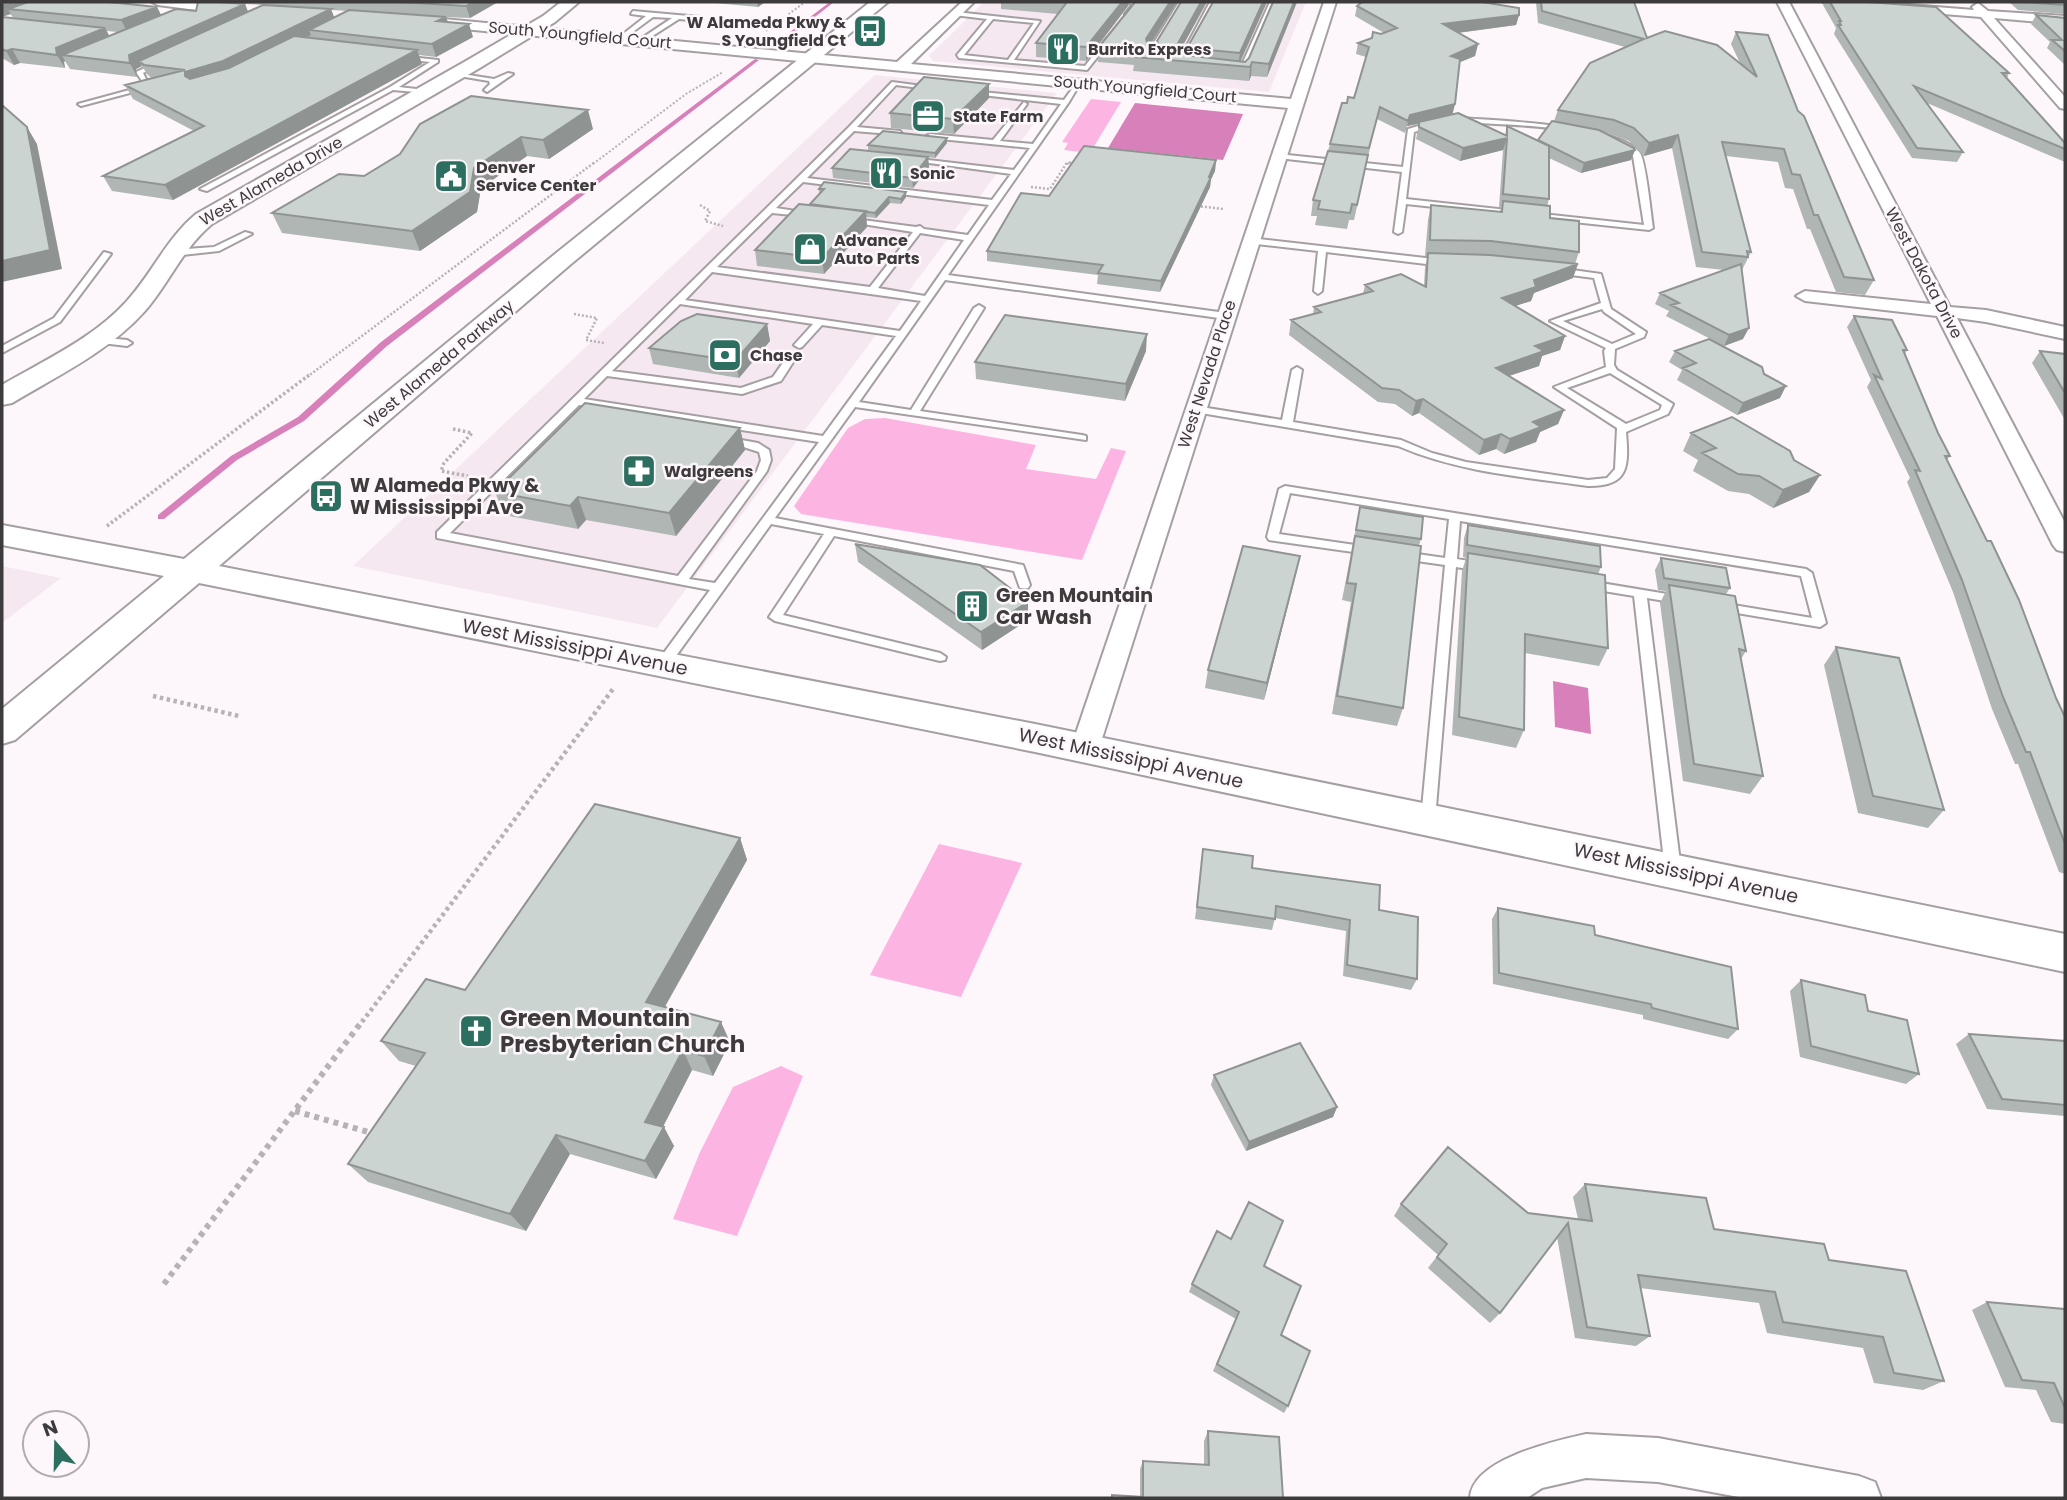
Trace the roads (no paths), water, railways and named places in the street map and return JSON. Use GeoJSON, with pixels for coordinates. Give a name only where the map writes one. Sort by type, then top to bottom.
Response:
{"type":"FeatureCollection","features":[{"type":"Feature","properties":{"kind":"street"},"geometry":{"type":"LineString","coordinates":[[158,2],[242,12]]}},
{"type":"Feature","properties":{"kind":"street","name":"West Alameda Drive"},"geometry":{"type":"LineString","coordinates":[[2,397],[96,340],[134,308],[195,226],[216,211],[456,75],[572,2]]}},
{"type":"Feature","properties":{"kind":"street","name":"West Alameda Parkway"},"geometry":{"type":"LineString","coordinates":[[2,730],[563,259],[880,2]]}},
{"type":"Feature","properties":{"kind":"street"},"geometry":{"type":"LineString","coordinates":[[901,66],[968,2]]}},
{"type":"Feature","properties":{"kind":"street","name":"West Nevada Place"},"geometry":{"type":"LineString","coordinates":[[1084,748],[1330,2]]}},
{"type":"Feature","properties":{"kind":"street","name":"West Dakota Drive"},"geometry":{"type":"LineString","coordinates":[[1783,2],[2065,545]]}},
{"type":"Feature","properties":{"kind":"street"},"geometry":{"type":"LineString","coordinates":[[1829,2],[2065,20]]}},
{"type":"Feature","properties":{"kind":"street"},"geometry":{"type":"LineString","coordinates":[[1974,2],[2065,105]]}},
{"type":"Feature","properties":{"kind":"street","name":"South Youngfield Court"},"geometry":{"type":"LineString","coordinates":[[414,20],[1295,104]]}},
{"type":"Feature","properties":{"kind":"street"},"geometry":{"type":"LineString","coordinates":[[1805,296],[2012,320],[2065,333]]}},
{"type":"Feature","properties":{"kind":"street","name":"West Mississippi Avenue"},"geometry":{"type":"LineString","coordinates":[[2,535],[194,570],[1084,748],[2065,953]]}},
{"type":"Feature","properties":{"kind":"street"},"geometry":{"type":"LineString","coordinates":[[1491,1496],[1533,1468],[1586,1456],[1658,1460],[1859,1498]]}},
{"type":"Feature","properties":{"kind":"lane"},"geometry":{"type":"LineString","coordinates":[[1121,24],[1137,3],[1124,2]]}},
{"type":"Feature","properties":{"kind":"lane"},"geometry":{"type":"LineString","coordinates":[[1182,2],[1150,54],[1153,63],[1191,66]]}},
{"type":"Feature","properties":{"kind":"lane"},"geometry":{"type":"LineString","coordinates":[[1178,65],[1213,2]]}},
{"type":"Feature","properties":{"kind":"lane"},"geometry":{"type":"LineString","coordinates":[[1229,70],[1242,71],[1273,2]]}},
{"type":"Feature","properties":{"kind":"lane"},"geometry":{"type":"LineString","coordinates":[[620,39],[664,6]]}},
{"type":"Feature","properties":{"kind":"lane"},"geometry":{"type":"LineString","coordinates":[[191,13],[204,8]]}},
{"type":"Feature","properties":{"kind":"lane"},"geometry":{"type":"LineString","coordinates":[[641,41],[693,10]]}},
{"type":"Feature","properties":{"kind":"lane"},"geometry":{"type":"LineString","coordinates":[[634,13],[700,19]]}},
{"type":"Feature","properties":{"kind":"lane"},"geometry":{"type":"LineString","coordinates":[[956,13],[1038,22],[1010,62]]}},
{"type":"Feature","properties":{"kind":"lane"},"geometry":{"type":"LineString","coordinates":[[992,17],[959,56],[1087,68],[1112,35]]}},
{"type":"Feature","properties":{"kind":"lane"},"geometry":{"type":"LineString","coordinates":[[204,189],[436,61],[393,55]]}},
{"type":"Feature","properties":{"kind":"lane"},"geometry":{"type":"LineString","coordinates":[[81,104],[154,85],[144,80],[139,72],[163,61]]}},
{"type":"Feature","properties":{"kind":"lane"},"geometry":{"type":"LineString","coordinates":[[487,90],[494,82],[510,74]]}},
{"type":"Feature","properties":{"kind":"lane"},"geometry":{"type":"LineString","coordinates":[[456,75],[488,78],[494,82]]}},
{"type":"Feature","properties":{"kind":"lane"},"geometry":{"type":"LineString","coordinates":[[718,588],[441,535],[852,129],[894,83],[947,89]]}},
{"type":"Feature","properties":{"kind":"lane"},"geometry":{"type":"LineString","coordinates":[[663,664],[852,404],[1079,83]]}},
{"type":"Feature","properties":{"kind":"lane"},"geometry":{"type":"LineString","coordinates":[[391,88],[425,92]]}},
{"type":"Feature","properties":{"kind":"lane"},"geometry":{"type":"LineString","coordinates":[[960,90],[1066,102]]}},
{"type":"Feature","properties":{"kind":"lane"},"geometry":{"type":"LineString","coordinates":[[995,142],[1024,104]]}},
{"type":"Feature","properties":{"kind":"lane"},"geometry":{"type":"LineString","coordinates":[[1398,232],[1410,131],[1443,121],[1461,120],[1591,133],[1636,153],[1649,228],[1402,201]]}},
{"type":"Feature","properties":{"kind":"lane"},"geometry":{"type":"LineString","coordinates":[[852,129],[1034,146]]}},
{"type":"Feature","properties":{"kind":"lane"},"geometry":{"type":"LineString","coordinates":[[830,150],[843,152]]}},
{"type":"Feature","properties":{"kind":"lane"},"geometry":{"type":"LineString","coordinates":[[1278,156],[1405,170]]}},
{"type":"Feature","properties":{"kind":"lane"},"geometry":{"type":"LineString","coordinates":[[896,158],[1016,172]]}},
{"type":"Feature","properties":{"kind":"lane"},"geometry":{"type":"LineString","coordinates":[[800,179],[995,203]]}},
{"type":"Feature","properties":{"kind":"lane"},"geometry":{"type":"LineString","coordinates":[[769,210],[824,217]]}},
{"type":"Feature","properties":{"kind":"lane"},"geometry":{"type":"LineString","coordinates":[[838,218],[920,228],[970,238]]}},
{"type":"Feature","properties":{"kind":"lane"},"geometry":{"type":"LineString","coordinates":[[872,290],[920,228]]}},
{"type":"Feature","properties":{"kind":"lane"},"geometry":{"type":"LineString","coordinates":[[173,253],[209,250],[227,245],[248,234]]}},
{"type":"Feature","properties":{"kind":"lane"},"geometry":{"type":"LineString","coordinates":[[1250,241],[1451,264]]}},
{"type":"Feature","properties":{"kind":"lane"},"geometry":{"type":"LineString","coordinates":[[227,245],[240,250]]}},
{"type":"Feature","properties":{"kind":"lane"},"geometry":{"type":"LineString","coordinates":[[1318,291],[1322,249]]}},
{"type":"Feature","properties":{"kind":"lane"},"geometry":{"type":"LineString","coordinates":[[2,350],[57,320],[107,254]]}},
{"type":"Feature","properties":{"kind":"lane"},"geometry":{"type":"LineString","coordinates":[[709,269],[927,299]]}},
{"type":"Feature","properties":{"kind":"lane"},"geometry":{"type":"LineString","coordinates":[[1548,270],[1598,276],[1604,305],[1612,314],[1641,332],[1641,335],[1612,347],[1555,321],[1604,305]]}},
{"type":"Feature","properties":{"kind":"lane"},"geometry":{"type":"LineString","coordinates":[[942,277],[1226,316]]}},
{"type":"Feature","properties":{"kind":"lane"},"geometry":{"type":"LineString","coordinates":[[676,302],[902,334]]}},
{"type":"Feature","properties":{"kind":"lane"},"geometry":{"type":"LineString","coordinates":[[914,413],[979,307]]}},
{"type":"Feature","properties":{"kind":"lane"},"geometry":{"type":"LineString","coordinates":[[799,345],[820,322]]}},
{"type":"Feature","properties":{"kind":"lane"},"geometry":{"type":"LineString","coordinates":[[96,340],[127,343]]}},
{"type":"Feature","properties":{"kind":"lane"},"geometry":{"type":"LineString","coordinates":[[1195,409],[1401,443],[1434,457],[1465,465],[1595,484],[1614,479],[1621,472],[1623,427],[1664,412],[1668,404],[1611,369],[1608,358],[1612,347]]}},
{"type":"Feature","properties":{"kind":"lane"},"geometry":{"type":"LineString","coordinates":[[604,373],[742,391],[777,379],[792,356]]}},
{"type":"Feature","properties":{"kind":"lane"},"geometry":{"type":"LineString","coordinates":[[1611,369],[1559,387],[1623,427]]}},
{"type":"Feature","properties":{"kind":"lane"},"geometry":{"type":"LineString","coordinates":[[1287,424],[1297,370]]}},
{"type":"Feature","properties":{"kind":"lane"},"geometry":{"type":"LineString","coordinates":[[575,401],[826,440]]}},
{"type":"Feature","properties":{"kind":"lane"},"geometry":{"type":"LineString","coordinates":[[852,404],[1082,438]]}},
{"type":"Feature","properties":{"kind":"lane"},"geometry":{"type":"LineString","coordinates":[[681,581],[762,471],[766,460],[764,450],[734,434],[685,431],[684,418]]}},
{"type":"Feature","properties":{"kind":"lane"},"geometry":{"type":"LineString","coordinates":[[730,441],[753,445]]}},
{"type":"Feature","properties":{"kind":"lane"},"geometry":{"type":"LineString","coordinates":[[1285,489],[1455,516],[1806,572],[1820,623],[1450,562],[1273,537],[1285,489]]}},
{"type":"Feature","properties":{"kind":"lane"},"geometry":{"type":"LineString","coordinates":[[1428,819],[1455,516]]}},
{"type":"Feature","properties":{"kind":"lane"},"geometry":{"type":"LineString","coordinates":[[767,520],[1019,568],[1024,584]]}},
{"type":"Feature","properties":{"kind":"lane"},"geometry":{"type":"LineString","coordinates":[[831,532],[775,617],[940,657]]}},
{"type":"Feature","properties":{"kind":"lane"},"geometry":{"type":"LineString","coordinates":[[1640,593],[1673,871]]}},
{"type":"Feature","properties":{"kind":"waterway"},"geometry":{"type":"LineString","coordinates":[[776,45],[832,2]]}},
{"type":"Feature","properties":{"kind":"waterway"},"geometry":{"type":"LineString","coordinates":[[161,517],[234,458],[301,419],[384,344],[757,60]]}},
{"type":"Feature","properties":{"kind":"place","name":"W Alameda Pkwy & S Youngfield Ct"},"geometry":{"type":"Point","coordinates":[870,31]}},
{"type":"Feature","properties":{"kind":"place","name":"Burrito Express"},"geometry":{"type":"Point","coordinates":[1063,49]}},
{"type":"Feature","properties":{"kind":"place","name":"State Farm"},"geometry":{"type":"Point","coordinates":[928,116]}},
{"type":"Feature","properties":{"kind":"place","name":"Sonic"},"geometry":{"type":"Point","coordinates":[886,173]}},
{"type":"Feature","properties":{"kind":"place","name":"Denver Service Center"},"geometry":{"type":"Point","coordinates":[451,176]}},
{"type":"Feature","properties":{"kind":"place","name":"Advance Auto Parts"},"geometry":{"type":"Point","coordinates":[810,249]}},
{"type":"Feature","properties":{"kind":"place","name":"Chase"},"geometry":{"type":"Point","coordinates":[725,355]}},
{"type":"Feature","properties":{"kind":"place","name":"Walgreens"},"geometry":{"type":"Point","coordinates":[639,471]}},
{"type":"Feature","properties":{"kind":"place","name":"W Alameda Pkwy & W Mississippi Ave"},"geometry":{"type":"Point","coordinates":[326,496]}},
{"type":"Feature","properties":{"kind":"place","name":"Green Mountain Car Wash"},"geometry":{"type":"Point","coordinates":[972,606]}},
{"type":"Feature","properties":{"kind":"place","name":"Green Mountain Presbyterian Church"},"geometry":{"type":"Point","coordinates":[476,1031]}}]}
